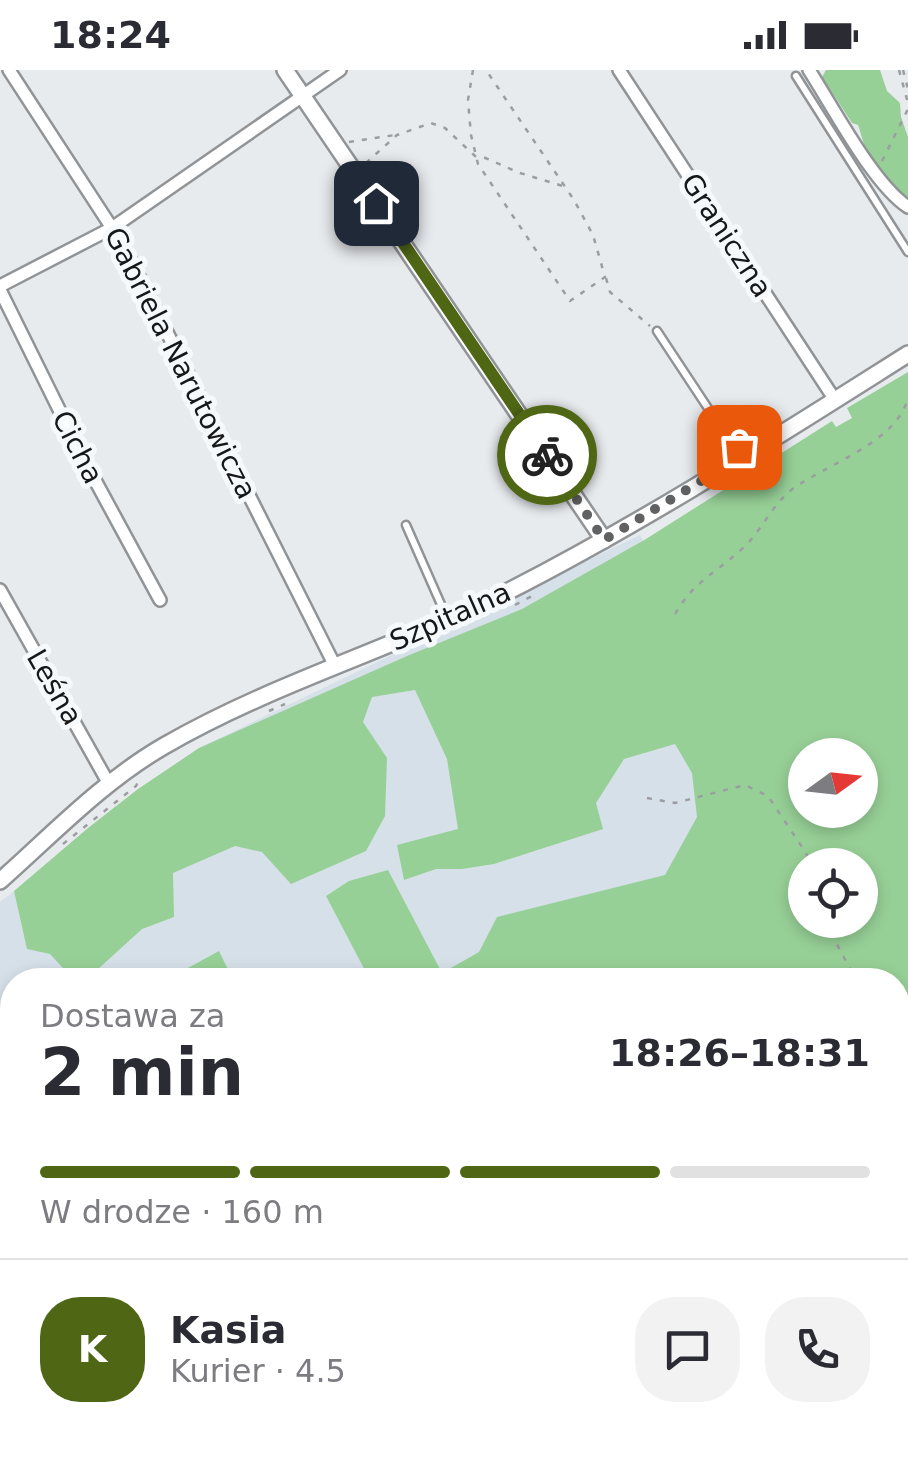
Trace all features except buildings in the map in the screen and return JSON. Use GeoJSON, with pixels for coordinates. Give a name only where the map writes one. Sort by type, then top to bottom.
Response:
{"type":"FeatureCollection","features":[{"type":"Feature","properties":{"kind":"street","name":"Gabriela Narutowicza"},"geometry":{"type":"LineString","coordinates":[[10,70],[112,228],[335,666]]}},
{"type":"Feature","properties":{"kind":"street"},"geometry":{"type":"LineString","coordinates":[[285,70],[604,540]]}},
{"type":"Feature","properties":{"kind":"street"},"geometry":{"type":"LineString","coordinates":[[0,288],[112,228],[340,70]]}},
{"type":"Feature","properties":{"kind":"street","name":"Graniczna"},"geometry":{"type":"LineString","coordinates":[[620,70],[834,400]]}},
{"type":"Feature","properties":{"kind":"street"},"geometry":{"type":"LineString","coordinates":[[809,70],[876,176],[908,206]]}},
{"type":"Feature","properties":{"kind":"street","name":"Cicha"},"geometry":{"type":"LineString","coordinates":[[0,288],[83,458],[160,600]]}},
{"type":"Feature","properties":{"kind":"street","name":"Szpitalna"},"geometry":{"type":"LineString","coordinates":[[0,882],[109,784],[161,748],[212,720],[520,585],[604,540],[908,354]]}},
{"type":"Feature","properties":{"kind":"street","name":"Leśna"},"geometry":{"type":"LineString","coordinates":[[0,590],[109,784]]}},
{"type":"Feature","properties":{"kind":"lane"},"geometry":{"type":"LineString","coordinates":[[796,76],[908,252]]}},
{"type":"Feature","properties":{"kind":"lane"},"geometry":{"type":"LineString","coordinates":[[657,330],[744,455]]}},
{"type":"Feature","properties":{"kind":"lane"},"geometry":{"type":"LineString","coordinates":[[406,526],[447,619]]}},
{"type":"Feature","properties":{"kind":"path"},"geometry":{"type":"LineString","coordinates":[[473,70],[468,100],[478,164],[570,301],[606,277]]}},
{"type":"Feature","properties":{"kind":"path"},"geometry":{"type":"LineString","coordinates":[[486,70],[593,235],[610,292],[657,330]]}},
{"type":"Feature","properties":{"kind":"path"},"geometry":{"type":"LineString","coordinates":[[876,176],[908,106],[901,70]]}},
{"type":"Feature","properties":{"kind":"path"},"geometry":{"type":"LineString","coordinates":[[901,70],[908,88]]}},
{"type":"Feature","properties":{"kind":"path"},"geometry":{"type":"LineString","coordinates":[[346,142],[396,135],[430,122],[444,128],[475,156],[564,186]]}},
{"type":"Feature","properties":{"kind":"path"},"geometry":{"type":"LineString","coordinates":[[362,167],[396,135]]}},
{"type":"Feature","properties":{"kind":"path"},"geometry":{"type":"LineString","coordinates":[[675,614],[686,595],[748,543],[788,493],[858,452],[898,420],[908,398]]}},
{"type":"Feature","properties":{"kind":"path"},"geometry":{"type":"LineString","coordinates":[[268,711],[285,704],[292,696]]}},
{"type":"Feature","properties":{"kind":"path"},"geometry":{"type":"LineString","coordinates":[[57,849],[136,786],[145,769]]}},
{"type":"Feature","properties":{"kind":"path"},"geometry":{"type":"LineString","coordinates":[[647,798],[674,802],[745,785],[768,796],[803,848]]}},
{"type":"Feature","properties":{"kind":"path"},"geometry":{"type":"LineString","coordinates":[[834,938],[850,968]]}},
{"type":"Feature","properties":{"kind":"shaded area"},"geometry":{"type":"Polygon","coordinates":[[[640,535],[801,848],[788,848],[788,875],[624,968],[0,968],[0,902],[199,748],[640,535]]]}},
{"type":"Feature","properties":{"kind":"green space"},"geometry":{"type":"Polygon","coordinates":[[[826,70],[880,70],[887,91],[900,103],[908,137],[908,199],[875,165],[858,125],[852,123],[822,77],[826,70]]]}},
{"type":"Feature","properties":{"kind":"green space"},"geometry":{"type":"Polygon","coordinates":[[[908,372],[908,968],[451,968],[479,952],[497,917],[665,875],[697,817],[692,773],[675,744],[624,759],[596,803],[603,829],[494,864],[436,869],[404,880],[397,845],[458,829],[447,759],[415,690],[372,697],[363,722],[387,758],[385,816],[366,851],[291,884],[262,852],[235,846],[173,873],[174,917],[142,929],[99,968],[63,968],[50,954],[27,949],[14,891],[138,789],[199,748],[522,609],[646,539],[832,421],[836,427],[852,418],[847,408],[908,372]]]}},
{"type":"Feature","properties":{"kind":"green space"},"geometry":{"type":"Polygon","coordinates":[[[388,870],[439,968],[364,968],[326,896],[349,881],[388,870]]]}},
{"type":"Feature","properties":{"kind":"green space"},"geometry":{"type":"Polygon","coordinates":[[[219,951],[227,968],[188,968],[219,951]]]}},
{"type":"Feature","properties":{"kind":"way so far"},"geometry":{"type":"LineString","coordinates":[[547,455],[604,540],[744,455],[739,447]]}},
{"type":"Feature","properties":{"kind":"route"},"geometry":{"type":"LineString","coordinates":[[376,203],[547,455]]}}]}
